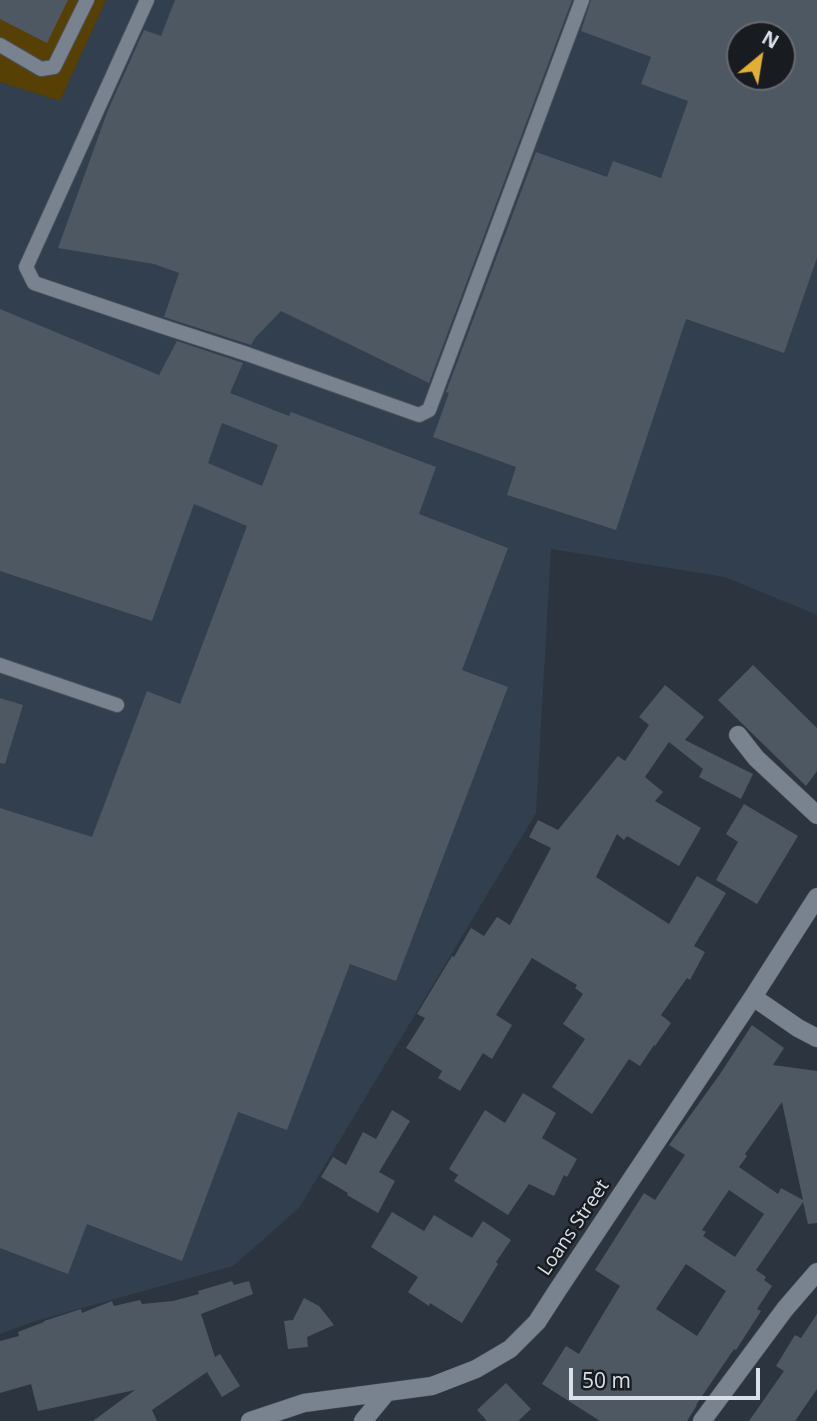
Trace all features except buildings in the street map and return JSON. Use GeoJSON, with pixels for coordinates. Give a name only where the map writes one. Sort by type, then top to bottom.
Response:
{"type":"FeatureCollection","features":[{"type":"Feature","properties":{"kind":"street"},"geometry":{"type":"LineString","coordinates":[[738,735],[756,758],[817,816]]}},
{"type":"Feature","properties":{"kind":"street","name":"Loans Street"},"geometry":{"type":"LineString","coordinates":[[250,1421],[304,1402],[432,1386],[476,1369],[510,1349],[537,1322],[817,897]]}},
{"type":"Feature","properties":{"kind":"street"},"geometry":{"type":"LineString","coordinates":[[753,997],[797,1028],[817,1038]]}},
{"type":"Feature","properties":{"kind":"street"},"geometry":{"type":"LineString","coordinates":[[702,1421],[785,1309],[817,1272]]}},
{"type":"Feature","properties":{"kind":"street"},"geometry":{"type":"LineString","coordinates":[[363,1421],[387,1392]]}},
{"type":"Feature","properties":{"kind":"lane"},"geometry":{"type":"LineString","coordinates":[[0,45],[41,69],[54,67],[87,0]]}},
{"type":"Feature","properties":{"kind":"lane"},"geometry":{"type":"LineString","coordinates":[[147,0],[26,267],[33,283],[419,415],[429,410],[582,0]]}},
{"type":"Feature","properties":{"kind":"lane"},"geometry":{"type":"LineString","coordinates":[[0,665],[117,705]]}},
{"type":"Feature","properties":{"kind":"shaded area"},"geometry":{"type":"Polygon","coordinates":[[[0,0],[106,0],[60,101],[0,82],[0,0]]]}},
{"type":"Feature","properties":{"kind":"shaded area"},"geometry":{"type":"Polygon","coordinates":[[[106,0],[817,0],[817,615],[725,577],[551,549],[536,813],[299,1208],[233,1266],[36,1321],[0,1334],[0,82],[60,101],[106,0]]]}}]}
